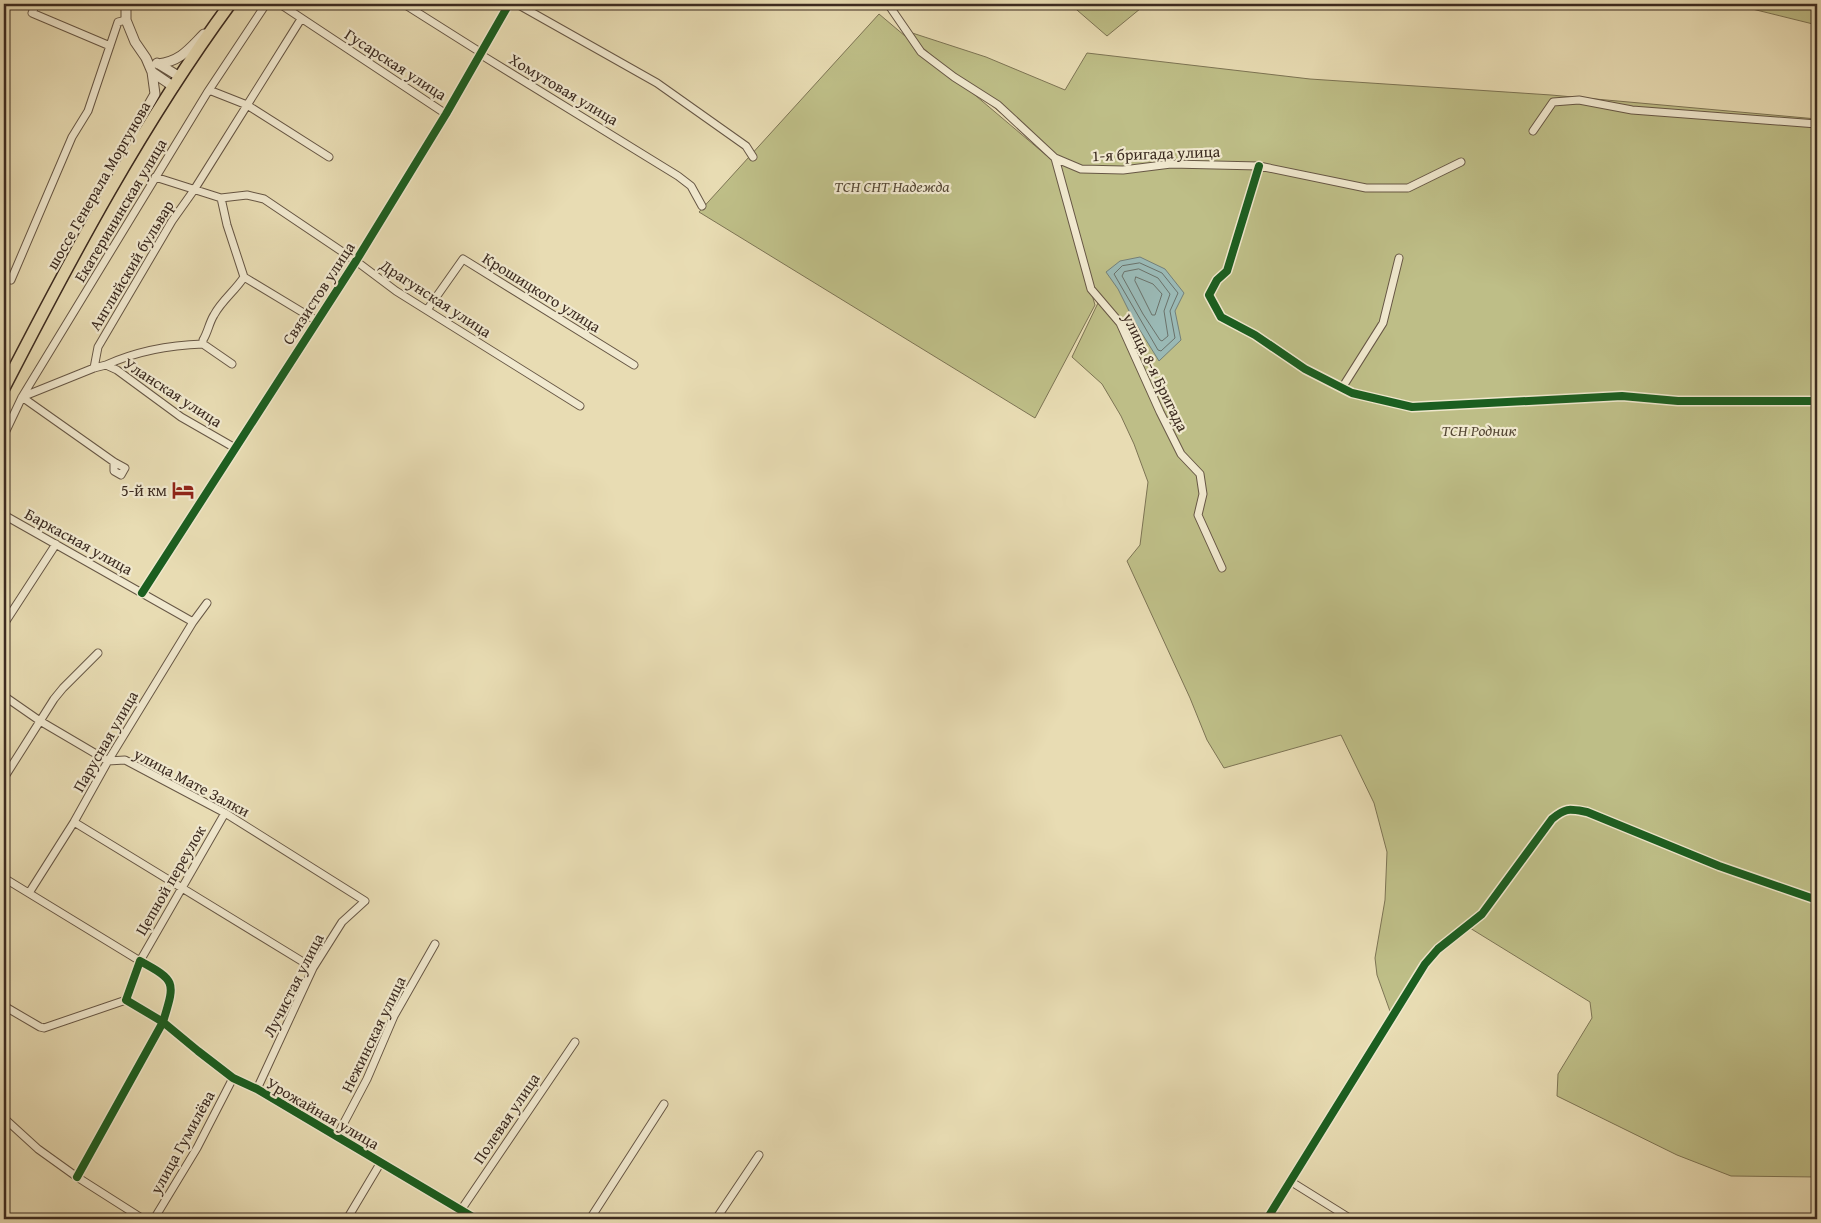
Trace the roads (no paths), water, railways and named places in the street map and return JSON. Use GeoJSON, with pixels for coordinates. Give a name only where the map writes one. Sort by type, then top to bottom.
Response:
{"type":"FeatureCollection","features":[{"type":"Feature","properties":{"kind":"main road","name":"шоссе Генерала Моргунова"},"geometry":{"type":"LineString","coordinates":[[4,388],[48,302],[136,148],[218,19],[230,4]]}},
{"type":"Feature","properties":{"kind":"street"},"geometry":{"type":"LineString","coordinates":[[36,4],[32,13],[110,46]]}},
{"type":"Feature","properties":{"kind":"street"},"geometry":{"type":"LineString","coordinates":[[126,4],[126,20],[135,42],[146,58],[152,72],[155,94],[136,129],[136,148]]}},
{"type":"Feature","properties":{"kind":"street","name":"Екатерининская улица"},"geometry":{"type":"LineString","coordinates":[[4,435],[22,397],[155,177],[209,90],[266,4]]}},
{"type":"Feature","properties":{"kind":"street","name":"Гусарская улица"},"geometry":{"type":"LineString","coordinates":[[280,4],[446,114]]}},
{"type":"Feature","properties":{"kind":"street","name":"Хомутовая улица"},"geometry":{"type":"LineString","coordinates":[[404,4],[480,52],[483,56],[678,176],[691,186],[702,206]]}},
{"type":"Feature","properties":{"kind":"street","name":"Связистов улица"},"geometry":{"type":"LineString","coordinates":[[142,593],[356,262],[446,114],[509,4]]}},
{"type":"Feature","properties":{"kind":"street"},"geometry":{"type":"LineString","coordinates":[[517,4],[658,83],[746,146],[753,157]]}},
{"type":"Feature","properties":{"kind":"street"},"geometry":{"type":"LineString","coordinates":[[888,4],[921,52],[954,77],[998,105],[1055,158]]}},
{"type":"Feature","properties":{"kind":"street"},"geometry":{"type":"LineString","coordinates":[[158,64],[172,62],[187,51],[218,19]]}},
{"type":"Feature","properties":{"kind":"street","name":"Английский бульвар"},"geometry":{"type":"LineString","coordinates":[[94,368],[98,347],[172,221],[194,190],[301,19]]}},
{"type":"Feature","properties":{"kind":"street"},"geometry":{"type":"LineString","coordinates":[[11,280],[72,137],[88,111],[118,22],[126,20]]}},
{"type":"Feature","properties":{"kind":"street"},"geometry":{"type":"LineString","coordinates":[[146,58],[158,64],[177,82]]}},
{"type":"Feature","properties":{"kind":"street"},"geometry":{"type":"LineString","coordinates":[[152,72],[177,82]]}},
{"type":"Feature","properties":{"kind":"street"},"geometry":{"type":"LineString","coordinates":[[209,90],[247,105],[329,157]]}},
{"type":"Feature","properties":{"kind":"street"},"geometry":{"type":"LineString","coordinates":[[1533,130],[1553,102],[1579,100],[1632,110],[1817,124]]}},
{"type":"Feature","properties":{"kind":"street","name":"1-я бригада улица"},"geometry":{"type":"LineString","coordinates":[[1055,158],[1081,169],[1123,170],[1171,164],[1259,166],[1366,188],[1408,188],[1461,162]]}},
{"type":"Feature","properties":{"kind":"street","name":"улица 8-я Бригада"},"geometry":{"type":"LineString","coordinates":[[1055,158],[1091,289],[1120,323],[1160,412],[1182,454],[1200,474],[1203,494],[1198,515],[1222,568]]}},
{"type":"Feature","properties":{"kind":"street"},"geometry":{"type":"LineString","coordinates":[[1259,166],[1227,271],[1217,280],[1209,295],[1221,317],[1255,335],[1305,369],[1352,393],[1412,407],[1622,396],[1678,402],[1817,401]]}},
{"type":"Feature","properties":{"kind":"street","name":"Драгунская улица"},"geometry":{"type":"LineString","coordinates":[[155,177],[221,198],[247,195],[264,199],[396,291],[580,406]]}},
{"type":"Feature","properties":{"kind":"street"},"geometry":{"type":"LineString","coordinates":[[221,198],[227,226],[244,277],[317,321]]}},
{"type":"Feature","properties":{"kind":"street"},"geometry":{"type":"LineString","coordinates":[[1342,388],[1383,323],[1400,258]]}},
{"type":"Feature","properties":{"kind":"street","name":"Крошицкого улица"},"geometry":{"type":"LineString","coordinates":[[427,310],[462,259],[634,365]]}},
{"type":"Feature","properties":{"kind":"street"},"geometry":{"type":"LineString","coordinates":[[204,344],[202,340],[214,314],[244,277]]}},
{"type":"Feature","properties":{"kind":"street"},"geometry":{"type":"LineString","coordinates":[[106,366],[118,360],[164,347],[204,344],[232,364]]}},
{"type":"Feature","properties":{"kind":"street","name":"Уланская улица"},"geometry":{"type":"LineString","coordinates":[[94,368],[106,366],[117,370],[181,417],[236,448]]}},
{"type":"Feature","properties":{"kind":"street"},"geometry":{"type":"LineString","coordinates":[[22,397],[94,368]]}},
{"type":"Feature","properties":{"kind":"street"},"geometry":{"type":"LineString","coordinates":[[22,397],[114,462]]}},
{"type":"Feature","properties":{"kind":"street","name":"Баркасная улица"},"geometry":{"type":"LineString","coordinates":[[4,515],[193,622]]}},
{"type":"Feature","properties":{"kind":"street"},"geometry":{"type":"LineString","coordinates":[[4,624],[56,544]]}},
{"type":"Feature","properties":{"kind":"street","name":"Парусная улица"},"geometry":{"type":"LineString","coordinates":[[29,893],[74,822],[108,760],[206,603]]}},
{"type":"Feature","properties":{"kind":"street"},"geometry":{"type":"LineString","coordinates":[[4,778],[63,688],[98,653]]}},
{"type":"Feature","properties":{"kind":"street","name":"улица Мате Залки"},"geometry":{"type":"LineString","coordinates":[[4,696],[40,721],[108,760],[125,760],[225,813],[365,900]]}},
{"type":"Feature","properties":{"kind":"street"},"geometry":{"type":"LineString","coordinates":[[1267,1219],[1425,964],[1438,949],[1482,914],[1552,819],[1561,810],[1570,809],[1587,812],[1719,866],[1817,900]]}},
{"type":"Feature","properties":{"kind":"street","name":"Цепной переулок"},"geometry":{"type":"LineString","coordinates":[[126,1000],[140,961],[225,813]]}},
{"type":"Feature","properties":{"kind":"street"},"geometry":{"type":"LineString","coordinates":[[74,822],[313,968]]}},
{"type":"Feature","properties":{"kind":"street"},"geometry":{"type":"LineString","coordinates":[[4,878],[164,975],[171,987],[171,996],[163,1022],[78,1177]]}},
{"type":"Feature","properties":{"kind":"street","name":"Лучистая улица"},"geometry":{"type":"LineString","coordinates":[[256,1089],[313,968],[342,922],[365,900]]}},
{"type":"Feature","properties":{"kind":"street","name":"Нежинская улица"},"geometry":{"type":"LineString","coordinates":[[337,1136],[367,1079],[394,1016],[435,944]]}},
{"type":"Feature","properties":{"kind":"street"},"geometry":{"type":"LineString","coordinates":[[4,1006],[40,1028],[44,1028],[126,1000]]}},
{"type":"Feature","properties":{"kind":"street","name":"Урожайная улица"},"geometry":{"type":"LineString","coordinates":[[126,1000],[163,1022],[233,1078],[256,1089],[476,1219]]}},
{"type":"Feature","properties":{"kind":"street","name":"Полевая улица"},"geometry":{"type":"LineString","coordinates":[[461,1210],[575,1042]]}},
{"type":"Feature","properties":{"kind":"street","name":"улица Гумилёва"},"geometry":{"type":"LineString","coordinates":[[154,1219],[197,1148],[233,1078]]}},
{"type":"Feature","properties":{"kind":"street"},"geometry":{"type":"LineString","coordinates":[[590,1219],[664,1104]]}},
{"type":"Feature","properties":{"kind":"street"},"geometry":{"type":"LineString","coordinates":[[4,1118],[38,1149],[143,1219]]}},
{"type":"Feature","properties":{"kind":"street"},"geometry":{"type":"LineString","coordinates":[[716,1219],[759,1155]]}},
{"type":"Feature","properties":{"kind":"street"},"geometry":{"type":"LineString","coordinates":[[346,1219],[381,1162]]}},
{"type":"Feature","properties":{"kind":"street"},"geometry":{"type":"LineString","coordinates":[[1290,1181],[1351,1219]]}},
{"type":"Feature","properties":{"kind":"water"},"geometry":{"type":"Polygon","coordinates":[[[1140,257],[1165,269],[1184,293],[1175,311],[1181,340],[1159,361],[1133,319],[1118,289],[1106,272],[1120,261],[1140,257]]]}},
{"type":"Feature","properties":{"kind":"place","name":"5-й км"},"geometry":{"type":"Point","coordinates":[183,490]}},
{"type":"Feature","properties":{"kind":"park label","name":"ТСН СНТ Надежда"},"geometry":{"type":"Point","coordinates":[892,186]}},
{"type":"Feature","properties":{"kind":"park label","name":"ТСН Родник"},"geometry":{"type":"Point","coordinates":[1479,430]}}]}
